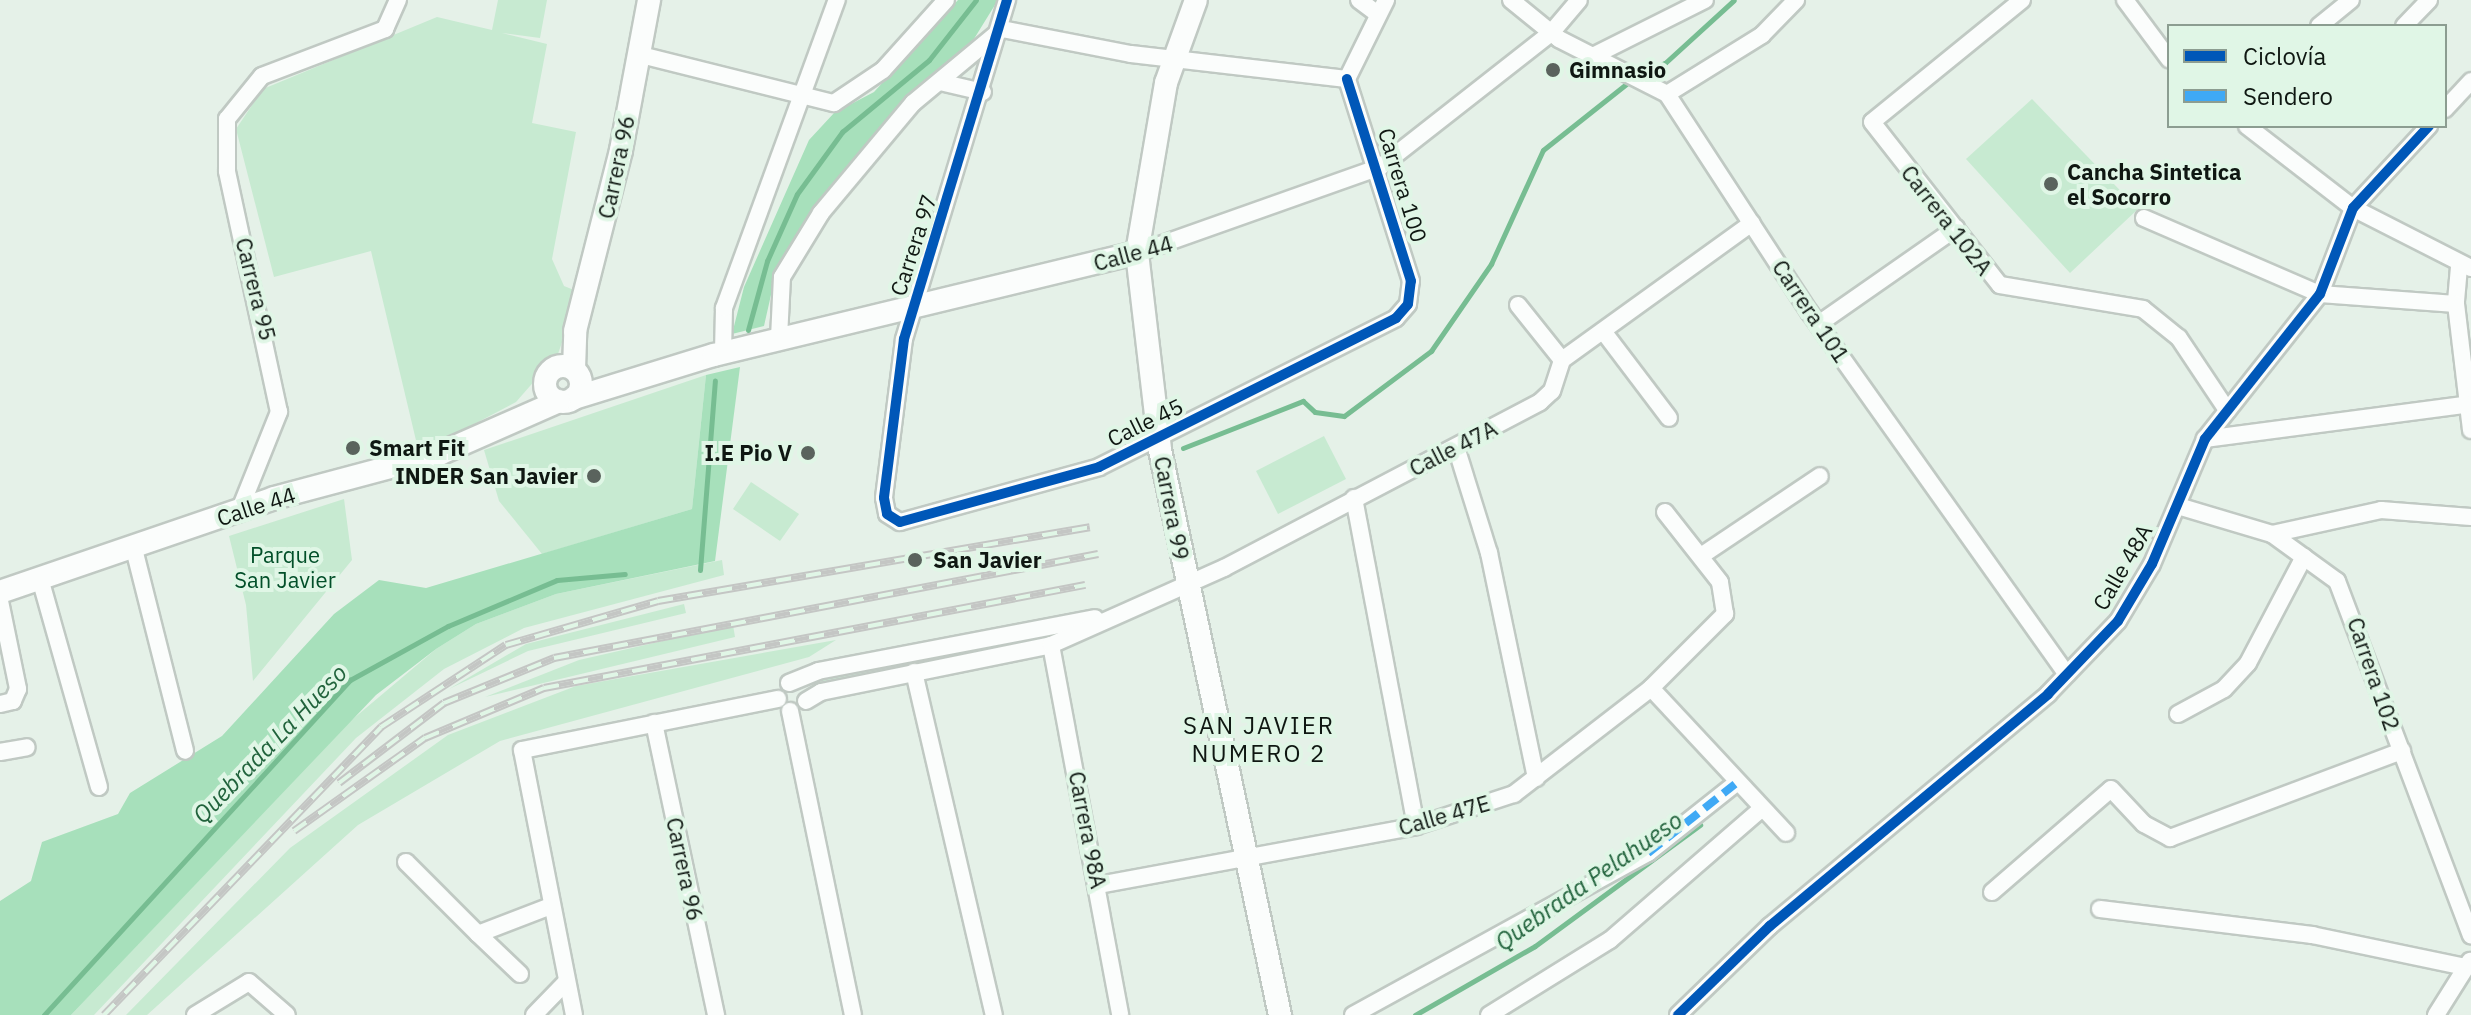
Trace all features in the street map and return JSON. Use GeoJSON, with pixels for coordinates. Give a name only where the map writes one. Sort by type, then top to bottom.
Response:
{"type":"FeatureCollection","features":[{"type":"Feature","properties":{"kind":"street","name":"Carrera 95"},"geometry":{"type":"LineString","coordinates":[[240,509],[279,412],[225,141],[235,102],[262,76],[370,37],[393,20],[398,0]]}},
{"type":"Feature","properties":{"kind":"street","name":"Carrera 96"},"geometry":{"type":"LineString","coordinates":[[563,374],[641,55],[649,0]]}},
{"type":"Feature","properties":{"kind":"street"},"geometry":{"type":"LineString","coordinates":[[723,352],[724,308],[837,0]]}},
{"type":"Feature","properties":{"kind":"street"},"geometry":{"type":"LineString","coordinates":[[641,55],[803,92],[834,103],[854,95],[946,0]]}},
{"type":"Feature","properties":{"kind":"street","name":"Carrera 97"},"geometry":{"type":"LineString","coordinates":[[885,508],[896,383],[915,303],[983,92],[1002,29],[1007,0]]}},
{"type":"Feature","properties":{"kind":"street","name":"Carrera 99"},"geometry":{"type":"LineString","coordinates":[[1196,0],[1172,59],[1137,253],[1159,439],[1187,585],[1249,858],[1280,1015]]}},
{"type":"Feature","properties":{"kind":"street"},"geometry":{"type":"LineString","coordinates":[[779,338],[775,302],[801,244],[861,161],[940,82],[1002,29],[1172,59],[1347,79],[1381,6],[1359,0]]}},
{"type":"Feature","properties":{"kind":"street","name":"Carrera 101"},"geometry":{"type":"LineString","coordinates":[[1511,0],[1551,33],[1667,94],[1820,323],[2067,674]]}},
{"type":"Feature","properties":{"kind":"street","name":"Calle 44"},"geometry":{"type":"LineString","coordinates":[[0,592],[41,582],[240,509],[439,454],[511,420],[625,378],[915,303],[1137,253],[1380,167],[1551,33],[1579,0]]}},
{"type":"Feature","properties":{"kind":"street"},"geometry":{"type":"LineString","coordinates":[[1595,55],[1705,0]]}},
{"type":"Feature","properties":{"kind":"street"},"geometry":{"type":"LineString","coordinates":[[1667,94],[1762,35],[1796,0]]}},
{"type":"Feature","properties":{"kind":"street","name":"Carrera 102A"},"geometry":{"type":"LineString","coordinates":[[2022,0],[1872,122],[2005,288],[2095,297],[2157,317],[2191,353],[2227,410]]}},
{"type":"Feature","properties":{"kind":"street"},"geometry":{"type":"LineString","coordinates":[[2125,0],[2167,56]]}},
{"type":"Feature","properties":{"kind":"street"},"geometry":{"type":"LineString","coordinates":[[2330,23],[2351,0]]}},
{"type":"Feature","properties":{"kind":"street"},"geometry":{"type":"LineString","coordinates":[[2406,24],[2429,0]]}},
{"type":"Feature","properties":{"kind":"street","name":"Carrera 100"},"geometry":{"type":"LineString","coordinates":[[1347,79],[1380,167],[1411,281],[1408,304]]}},
{"type":"Feature","properties":{"kind":"street"},"geometry":{"type":"LineString","coordinates":[[2447,107],[2471,81]]}},
{"type":"Feature","properties":{"kind":"street"},"geometry":{"type":"LineString","coordinates":[[940,82],[983,92]]}},
{"type":"Feature","properties":{"kind":"street"},"geometry":{"type":"LineString","coordinates":[[2250,128],[2353,208],[2465,268],[2456,304],[2471,430]]}},
{"type":"Feature","properties":{"kind":"street","name":"Calle 48A"},"geometry":{"type":"LineString","coordinates":[[1678,1015],[1770,926],[2067,674],[2118,621],[2178,506],[2205,439],[2320,294],[2353,208],[2427,128]]}},
{"type":"Feature","properties":{"kind":"street"},"geometry":{"type":"LineString","coordinates":[[2144,218],[2320,294],[2456,304]]}},
{"type":"Feature","properties":{"kind":"street"},"geometry":{"type":"LineString","coordinates":[[1518,305],[1562,360],[1752,223]]}},
{"type":"Feature","properties":{"kind":"street"},"geometry":{"type":"LineString","coordinates":[[1820,323],[1956,228]]}},
{"type":"Feature","properties":{"kind":"street","name":"Calle 45"},"geometry":{"type":"LineString","coordinates":[[885,508],[900,522],[996,500],[1159,439],[1396,318],[1408,304]]}},
{"type":"Feature","properties":{"kind":"street"},"geometry":{"type":"LineString","coordinates":[[1603,331],[1669,418]]}},
{"type":"Feature","properties":{"kind":"street","name":"Calle 47A"},"geometry":{"type":"LineString","coordinates":[[784,705],[914,672],[1051,645],[1108,616],[1187,585],[1540,402],[1552,391],[1562,360]]}},
{"type":"Feature","properties":{"kind":"street"},"geometry":{"type":"LineString","coordinates":[[563,374],[567,400]]}},
{"type":"Feature","properties":{"kind":"street"},"geometry":{"type":"LineString","coordinates":[[563,374],[567,400]]}},
{"type":"Feature","properties":{"kind":"street","name":"Calle 44"},"geometry":{"type":"LineString","coordinates":[[511,420],[563,374],[625,378]]}},
{"type":"Feature","properties":{"kind":"street"},"geometry":{"type":"LineString","coordinates":[[2205,439],[2470,404]]}},
{"type":"Feature","properties":{"kind":"street"},"geometry":{"type":"LineString","coordinates":[[1456,447],[1489,553],[1536,778]]}},
{"type":"Feature","properties":{"kind":"street"},"geometry":{"type":"LineString","coordinates":[[1665,512],[1701,556],[1820,476]]}},
{"type":"Feature","properties":{"kind":"street"},"geometry":{"type":"LineString","coordinates":[[1354,498],[1416,826]]}},
{"type":"Feature","properties":{"kind":"street","name":"Carrera 102"},"geometry":{"type":"LineString","coordinates":[[2178,506],[2272,534],[2304,557],[2344,593],[2471,935]]}},
{"type":"Feature","properties":{"kind":"street"},"geometry":{"type":"LineString","coordinates":[[2272,534],[2381,510],[2471,517]]}},
{"type":"Feature","properties":{"kind":"street"},"geometry":{"type":"LineString","coordinates":[[134,549],[185,751]]}},
{"type":"Feature","properties":{"kind":"street","name":"Calle 47E"},"geometry":{"type":"LineString","coordinates":[[1099,885],[1416,826],[1514,794],[1651,688],[1725,614],[1724,591],[1701,556]]}},
{"type":"Feature","properties":{"kind":"street"},"geometry":{"type":"LineString","coordinates":[[2178,714],[2224,689],[2248,663],[2304,557]]}},
{"type":"Feature","properties":{"kind":"street"},"geometry":{"type":"LineString","coordinates":[[41,582],[99,787]]}},
{"type":"Feature","properties":{"kind":"street"},"geometry":{"type":"LineString","coordinates":[[0,601],[18,689],[13,701],[0,704]]}},
{"type":"Feature","properties":{"kind":"street","name":"Calle 47A"},"geometry":{"type":"LineString","coordinates":[[789,683],[874,659],[1108,616]]}},
{"type":"Feature","properties":{"kind":"street","name":"Carrera 98A"},"geometry":{"type":"LineString","coordinates":[[1051,645],[1099,885],[1120,1015]]}},
{"type":"Feature","properties":{"kind":"street"},"geometry":{"type":"LineString","coordinates":[[914,672],[994,1015]]}},
{"type":"Feature","properties":{"kind":"street"},"geometry":{"type":"LineString","coordinates":[[806,701],[804,690],[789,683],[784,705],[853,1015]]}},
{"type":"Feature","properties":{"kind":"street"},"geometry":{"type":"LineString","coordinates":[[1651,688],[1759,811],[1786,833]]}},
{"type":"Feature","properties":{"kind":"street"},"geometry":{"type":"LineString","coordinates":[[574,1015],[522,750],[654,723],[784,705]]}},
{"type":"Feature","properties":{"kind":"street","name":"Carrera 96"},"geometry":{"type":"LineString","coordinates":[[654,723],[716,1015]]}},
{"type":"Feature","properties":{"kind":"street"},"geometry":{"type":"LineString","coordinates":[[0,752],[27,747]]}},
{"type":"Feature","properties":{"kind":"street"},"geometry":{"type":"LineString","coordinates":[[1992,892],[2111,789],[2144,824],[2170,838],[2402,751]]}},
{"type":"Feature","properties":{"kind":"street"},"geometry":{"type":"LineString","coordinates":[[1353,1015],[1648,853],[1735,784]]}},
{"type":"Feature","properties":{"kind":"street"},"geometry":{"type":"LineString","coordinates":[[1489,1015],[1610,940],[1759,811]]}},
{"type":"Feature","properties":{"kind":"street"},"geometry":{"type":"LineString","coordinates":[[406,862],[520,974]]}},
{"type":"Feature","properties":{"kind":"street"},"geometry":{"type":"LineString","coordinates":[[478,934],[551,906]]}},
{"type":"Feature","properties":{"kind":"street"},"geometry":{"type":"LineString","coordinates":[[2100,909],[2312,935],[2468,963],[2436,1015]]}},
{"type":"Feature","properties":{"kind":"street"},"geometry":{"type":"LineString","coordinates":[[197,1015],[249,982],[287,1015]]}},
{"type":"Feature","properties":{"kind":"street"},"geometry":{"type":"LineString","coordinates":[[534,1015],[566,982]]}},
{"type":"Feature","properties":{"kind":"green space"},"geometry":{"type":"Polygon","coordinates":[[[498,0],[547,0],[540,38],[502,33],[547,44],[532,123],[576,132],[552,259],[564,286],[579,292],[558,354],[516,402],[419,453],[371,251],[274,277],[236,129],[263,89],[437,17],[492,30],[498,0]]]}},
{"type":"Feature","properties":{"kind":"green space"},"geometry":{"type":"Polygon","coordinates":[[[958,0],[998,0],[969,47],[899,109],[810,217],[775,277],[764,326],[732,334],[744,287],[809,140],[834,113],[874,92],[958,0]]]}},
{"type":"Feature","properties":{"kind":"green space","name":"Cancha Sintetica el Socorro"},"geometry":{"type":"Polygon","coordinates":[[[2032,99],[2138,209],[2070,273],[1966,159],[2032,99]]]}},
{"type":"Feature","properties":{"kind":"green space"},"geometry":{"type":"Polygon","coordinates":[[[740,367],[715,561],[556,594],[476,624],[436,649],[376,695],[71,1015],[0,1015],[0,901],[31,881],[42,842],[118,814],[130,793],[222,736],[334,614],[379,580],[426,588],[692,509],[706,375],[740,367]]]}},
{"type":"Feature","properties":{"kind":"green space","name":"INDER San Javier"},"geometry":{"type":"Polygon","coordinates":[[[706,375],[692,509],[542,554],[499,501],[484,450],[706,375]]]}},
{"type":"Feature","properties":{"kind":"green space"},"geometry":{"type":"Polygon","coordinates":[[[1324,436],[1346,479],[1278,514],[1256,471],[1324,436]]]}},
{"type":"Feature","properties":{"kind":"green space"},"geometry":{"type":"Polygon","coordinates":[[[751,482],[799,514],[780,541],[733,509],[751,482]]]}},
{"type":"Feature","properties":{"kind":"green space","name":"Parque San Javier"},"geometry":{"type":"Polygon","coordinates":[[[344,499],[352,560],[253,681],[246,605],[229,536],[344,499]]]}},
{"type":"Feature","properties":{"kind":"green space"},"geometry":{"type":"Polygon","coordinates":[[[722,560],[724,575],[524,628],[444,669],[356,738],[94,1015],[71,1015],[347,724],[436,649],[476,624],[556,594],[722,560]]]}},
{"type":"Feature","properties":{"kind":"green space"},"geometry":{"type":"Polygon","coordinates":[[[684,604],[686,613],[528,651],[449,689],[526,644],[684,604]]]}},
{"type":"Feature","properties":{"kind":"green space"},"geometry":{"type":"Polygon","coordinates":[[[733,625],[735,637],[485,697],[579,660],[733,625]]]}},
{"type":"Feature","properties":{"kind":"green space"},"geometry":{"type":"Polygon","coordinates":[[[836,640],[809,657],[500,741],[358,825],[147,1015],[126,1015],[290,848],[448,735],[576,686],[836,640]]]}},
{"type":"Feature","properties":{"kind":"green space"},"geometry":{"type":"Polygon","coordinates":[[[926,656],[927,661],[816,683],[816,679],[926,656]]]}},
{"type":"Feature","properties":{"kind":"waterway"},"geometry":{"type":"LineString","coordinates":[[748,330],[767,261],[797,194],[842,132],[929,60],[976,0]]}},
{"type":"Feature","properties":{"kind":"waterway","name":"Quebrada La Hueso"},"geometry":{"type":"LineString","coordinates":[[1638,76],[1665,63],[1734,0]]}},
{"type":"Feature","properties":{"kind":"waterway","name":"Quebrada La Hueso"},"geometry":{"type":"LineString","coordinates":[[1183,448],[1303,401],[1315,412],[1344,416],[1431,351],[1491,264],[1543,150],[1630,81]]}},
{"type":"Feature","properties":{"kind":"waterway"},"geometry":{"type":"LineString","coordinates":[[700,570],[715,381]]}},
{"type":"Feature","properties":{"kind":"waterway","name":"Quebrada La Hueso"},"geometry":{"type":"LineString","coordinates":[[44,1015],[350,680],[448,626],[557,580],[625,574]]}},
{"type":"Feature","properties":{"kind":"waterway","name":"Quebrada Pelahueso"},"geometry":{"type":"LineString","coordinates":[[1415,1015],[1535,946],[1700,825]]}},
{"type":"Feature","properties":{"kind":"railway"},"geometry":{"type":"LineString","coordinates":[[104,1015],[381,727],[506,645],[658,601],[1090,527]]}},
{"type":"Feature","properties":{"kind":"railway"},"geometry":{"type":"LineString","coordinates":[[339,783],[444,703],[554,658],[1098,554]]}},
{"type":"Feature","properties":{"kind":"railway"},"geometry":{"type":"LineString","coordinates":[[294,831],[425,738],[544,688],[1085,585]]}},
{"type":"Feature","properties":{"kind":"marked path"},"geometry":{"type":"LineString","coordinates":[[1648,853],[1735,784]]}},
{"type":"Feature","properties":{"kind":"cycle path"},"geometry":{"type":"LineString","coordinates":[[1007,0],[904,339],[884,498],[887,514],[900,522],[1099,467],[1396,318],[1408,304],[1411,281],[1347,79]]}},
{"type":"Feature","properties":{"kind":"cycle path"},"geometry":{"type":"LineString","coordinates":[[1678,1015],[1770,926],[2048,694],[2118,621],[2152,564],[2205,439],[2320,294],[2353,208],[2427,128]]}},
{"type":"Feature","properties":{"kind":"place","name":"Gimnasio"},"geometry":{"type":"Point","coordinates":[1553,70]}},
{"type":"Feature","properties":{"kind":"place","name":"Cancha Sintetica el Socorro"},"geometry":{"type":"Point","coordinates":[2051,184]}},
{"type":"Feature","properties":{"kind":"place","name":"Smart Fit"},"geometry":{"type":"Point","coordinates":[353,448]}},
{"type":"Feature","properties":{"kind":"place","name":"I.E Pio V"},"geometry":{"type":"Point","coordinates":[808,453]}},
{"type":"Feature","properties":{"kind":"place","name":"INDER San Javier"},"geometry":{"type":"Point","coordinates":[594,476]}},
{"type":"Feature","properties":{"kind":"place","name":"San Javier"},"geometry":{"type":"Point","coordinates":[915,560]}},
{"type":"Feature","properties":{"kind":"district","name":"SAN JAVIER NUMERO 2"},"geometry":{"type":"Point","coordinates":[1259,740]}}]}
